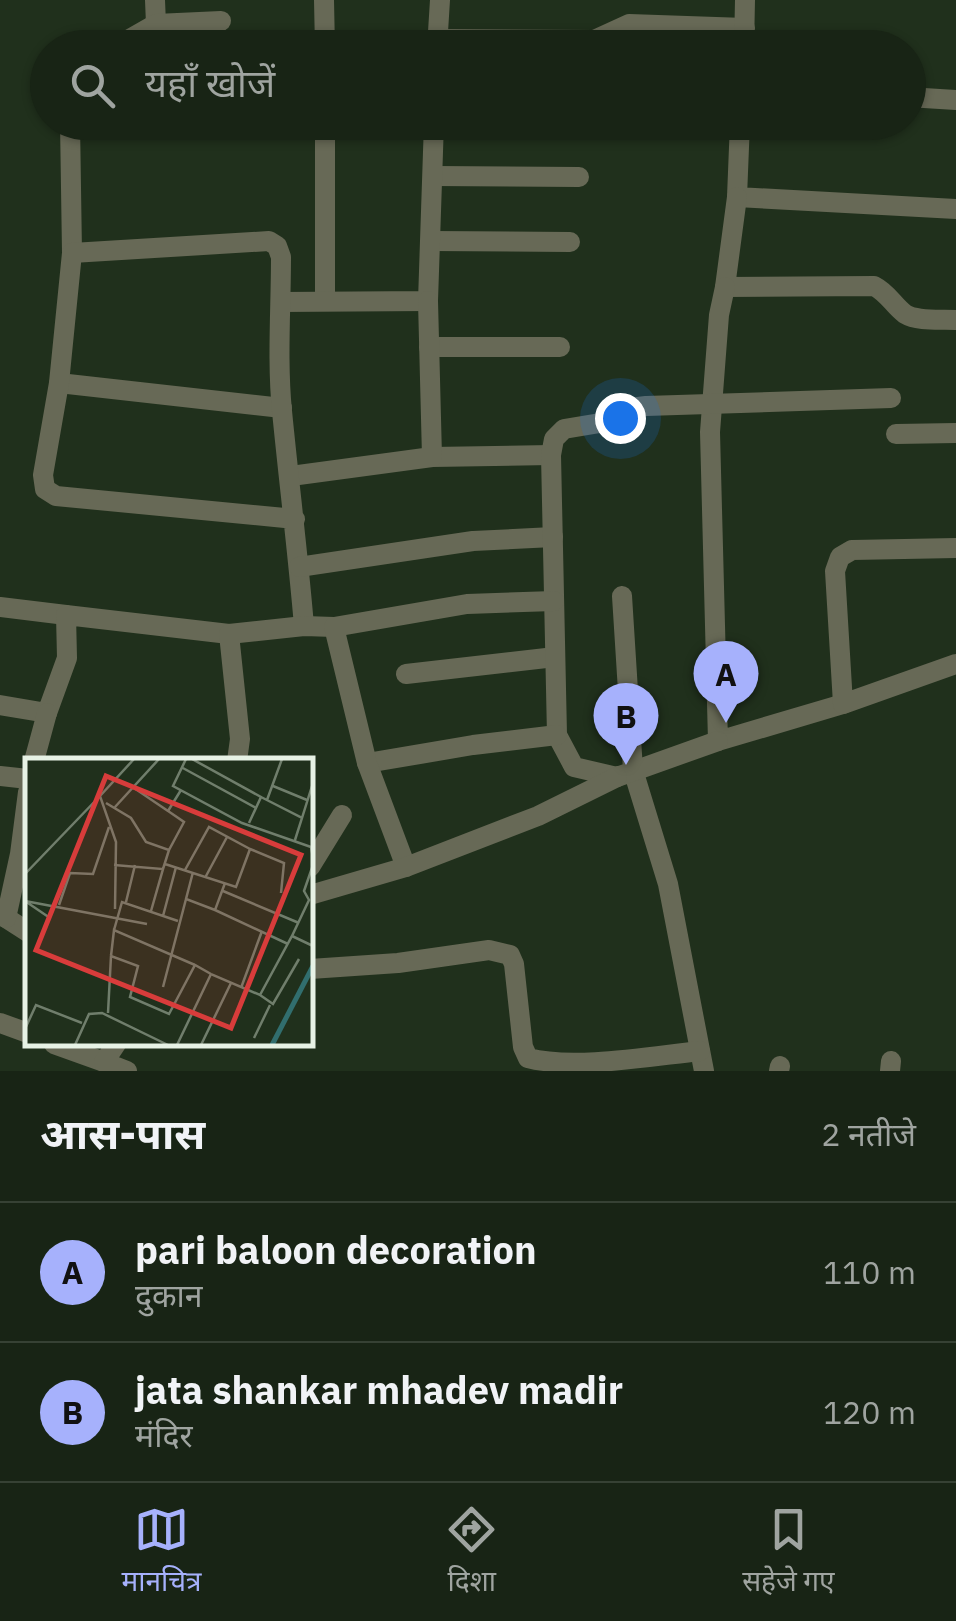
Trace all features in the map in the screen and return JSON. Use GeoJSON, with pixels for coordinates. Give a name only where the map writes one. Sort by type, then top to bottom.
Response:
{"type":"FeatureCollection","features":[{"type":"Feature","properties":{"kind":"street"},"geometry":{"type":"LineString","coordinates":[[155,0],[156,24]]}},
{"type":"Feature","properties":{"kind":"street"},"geometry":{"type":"LineString","coordinates":[[324,0],[324,30]]}},
{"type":"Feature","properties":{"kind":"street"},"geometry":{"type":"LineString","coordinates":[[438,30],[440,0]]}},
{"type":"Feature","properties":{"kind":"street"},"geometry":{"type":"LineString","coordinates":[[744,30],[745,0]]}},
{"type":"Feature","properties":{"kind":"street"},"geometry":{"type":"LineString","coordinates":[[146,30],[156,24],[221,21]]}},
{"type":"Feature","properties":{"kind":"street"},"geometry":{"type":"LineString","coordinates":[[615,30],[628,24],[678,30]]}},
{"type":"Feature","properties":{"kind":"street"},"geometry":{"type":"LineString","coordinates":[[926,98],[956,100]]}},
{"type":"Feature","properties":{"kind":"street"},"geometry":{"type":"LineString","coordinates":[[70,140],[72,252],[45,488],[56,496],[295,519]]}},
{"type":"Feature","properties":{"kind":"street"},"geometry":{"type":"LineString","coordinates":[[324,300],[325,140]]}},
{"type":"Feature","properties":{"kind":"street"},"geometry":{"type":"LineString","coordinates":[[432,457],[428,301],[434,140]]}},
{"type":"Feature","properties":{"kind":"street"},"geometry":{"type":"LineString","coordinates":[[718,742],[710,432],[739,140]]}},
{"type":"Feature","properties":{"kind":"street"},"geometry":{"type":"LineString","coordinates":[[434,176],[579,176]]}},
{"type":"Feature","properties":{"kind":"street"},"geometry":{"type":"LineString","coordinates":[[736,196],[956,210]]}},
{"type":"Feature","properties":{"kind":"street"},"geometry":{"type":"LineString","coordinates":[[432,241],[570,242]]}},
{"type":"Feature","properties":{"kind":"street"},"geometry":{"type":"LineString","coordinates":[[72,252],[269,242],[276,246],[281,257],[282,408],[304,626]]}},
{"type":"Feature","properties":{"kind":"street"},"geometry":{"type":"LineString","coordinates":[[726,287],[874,286],[886,292],[901,312],[911,318],[956,320]]}},
{"type":"Feature","properties":{"kind":"street"},"geometry":{"type":"LineString","coordinates":[[280,302],[428,301]]}},
{"type":"Feature","properties":{"kind":"street"},"geometry":{"type":"LineString","coordinates":[[429,347],[560,347]]}},
{"type":"Feature","properties":{"kind":"street"},"geometry":{"type":"LineString","coordinates":[[59,383],[282,408]]}},
{"type":"Feature","properties":{"kind":"street"},"geometry":{"type":"LineString","coordinates":[[625,774],[574,766],[566,758],[557,736],[551,455],[554,438],[564,429],[606,422],[630,408],[891,398]]}},
{"type":"Feature","properties":{"kind":"street"},"geometry":{"type":"LineString","coordinates":[[896,434],[956,433]]}},
{"type":"Feature","properties":{"kind":"street"},"geometry":{"type":"LineString","coordinates":[[291,476],[432,457],[551,455]]}},
{"type":"Feature","properties":{"kind":"street"},"geometry":{"type":"LineString","coordinates":[[299,567],[473,541],[553,537]]}},
{"type":"Feature","properties":{"kind":"street"},"geometry":{"type":"LineString","coordinates":[[844,704],[835,572],[840,557],[852,550],[956,548]]}},
{"type":"Feature","properties":{"kind":"street"},"geometry":{"type":"LineString","coordinates":[[312,969],[500,952],[510,955],[514,964],[523,1047],[528,1058],[702,1061],[668,884],[625,774],[622,596]]}},
{"type":"Feature","properties":{"kind":"street"},"geometry":{"type":"LineString","coordinates":[[0,607],[229,634],[334,626],[467,604],[554,601]]}},
{"type":"Feature","properties":{"kind":"street"},"geometry":{"type":"LineString","coordinates":[[35,758],[67,658],[66,615]]}},
{"type":"Feature","properties":{"kind":"street"},"geometry":{"type":"LineString","coordinates":[[334,626],[367,763],[406,867]]}},
{"type":"Feature","properties":{"kind":"street"},"geometry":{"type":"LineString","coordinates":[[229,634],[240,739],[237,758]]}},
{"type":"Feature","properties":{"kind":"street"},"geometry":{"type":"LineString","coordinates":[[406,674],[556,658]]}},
{"type":"Feature","properties":{"kind":"street"},"geometry":{"type":"LineString","coordinates":[[312,894],[406,867],[538,816],[625,774],[956,664]]}},
{"type":"Feature","properties":{"kind":"street"},"geometry":{"type":"LineString","coordinates":[[0,705],[48,713]]}},
{"type":"Feature","properties":{"kind":"street"},"geometry":{"type":"LineString","coordinates":[[367,763],[557,736]]}},
{"type":"Feature","properties":{"kind":"street"},"geometry":{"type":"LineString","coordinates":[[0,776],[25,778]]}},
{"type":"Feature","properties":{"kind":"street"},"geometry":{"type":"LineString","coordinates":[[312,864],[342,815]]}},
{"type":"Feature","properties":{"kind":"street"},"geometry":{"type":"LineString","coordinates":[[24,854],[3,916],[25,930]]}},
{"type":"Feature","properties":{"kind":"street"},"geometry":{"type":"LineString","coordinates":[[0,1023],[25,1032]]}},
{"type":"Feature","properties":{"kind":"street"},"geometry":{"type":"LineString","coordinates":[[60,1046],[128,1071]]}},
{"type":"Feature","properties":{"kind":"street"},"geometry":{"type":"LineString","coordinates":[[104,1062],[115,1046]]}},
{"type":"Feature","properties":{"kind":"place","name":"pari baloon decoration"},"geometry":{"type":"Point","coordinates":[726,723]}},
{"type":"Feature","properties":{"kind":"place","name":"jata shankar mhadev madir"},"geometry":{"type":"Point","coordinates":[626,765]}}]}
